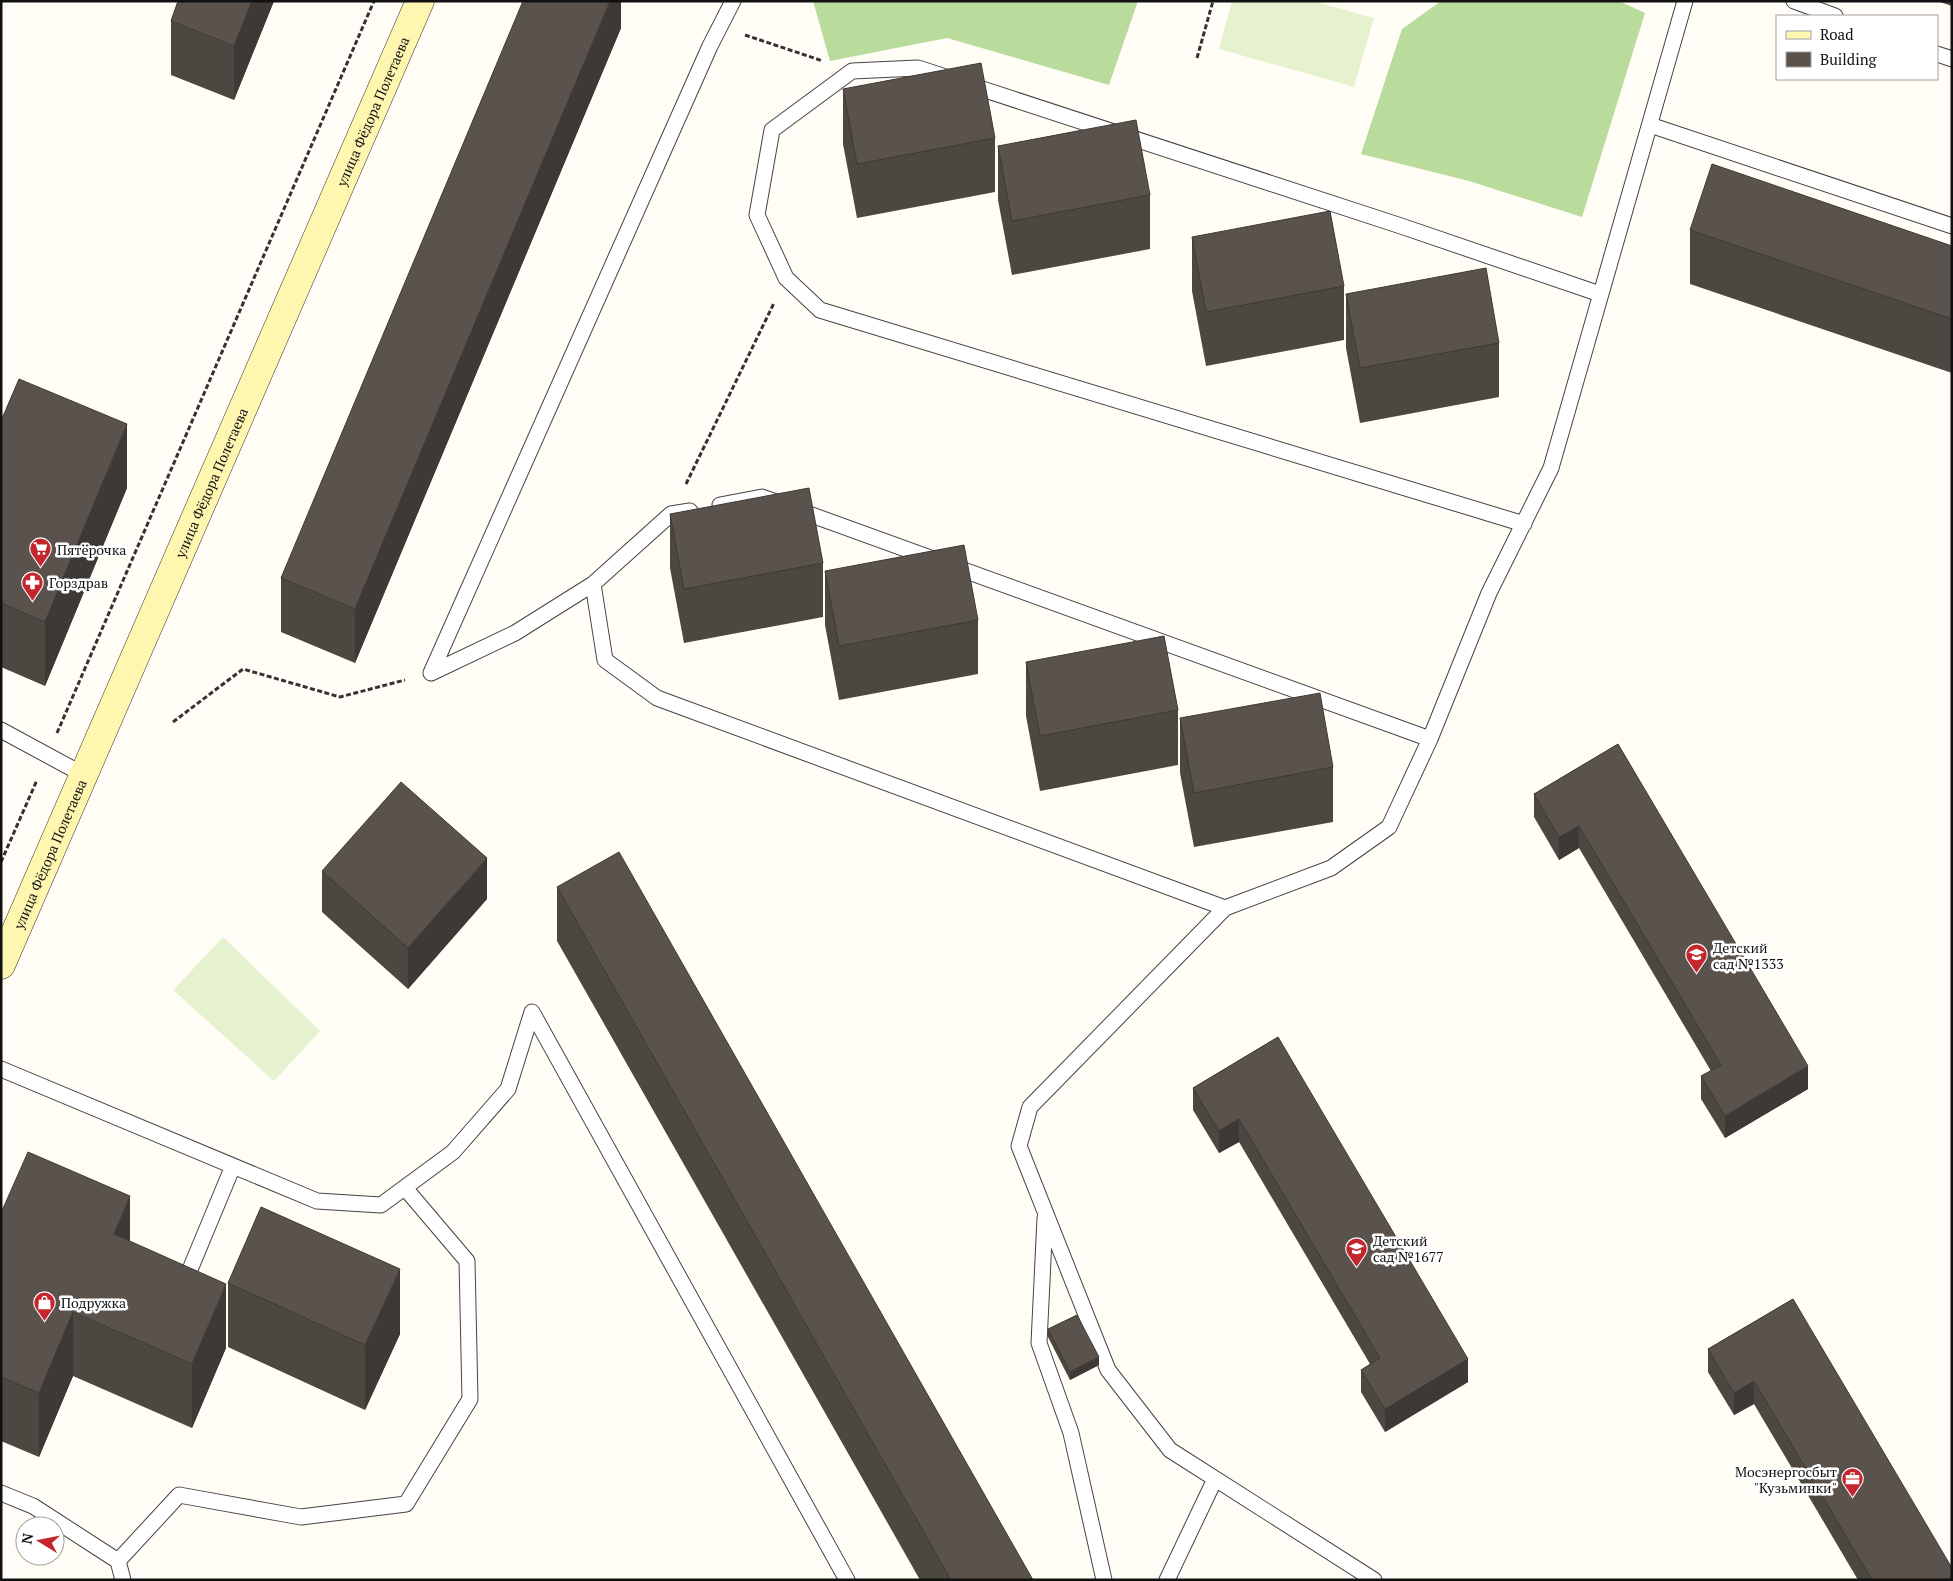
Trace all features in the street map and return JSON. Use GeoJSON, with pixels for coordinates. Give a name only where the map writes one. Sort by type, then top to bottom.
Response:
{"type":"FeatureCollection","features":[{"type":"Feature","properties":{"kind":"main road","name":"улица Фёдора Полетаева"},"geometry":{"type":"LineString","coordinates":[[1,965],[420,1]]}},
{"type":"Feature","properties":{"kind":"lane"},"geometry":{"type":"LineString","coordinates":[[432,673],[710,46],[733,1]]}},
{"type":"Feature","properties":{"kind":"lane"},"geometry":{"type":"LineString","coordinates":[[1374,1580],[1170,1450],[1108,1370],[1019,1146],[1030,1107],[1225,908],[1331,868],[1389,827],[1430,739],[1489,593],[1551,468],[1684,1]]}},
{"type":"Feature","properties":{"kind":"lane"},"geometry":{"type":"LineString","coordinates":[[1794,1],[1832,15]]}},
{"type":"Feature","properties":{"kind":"lane"},"geometry":{"type":"LineString","coordinates":[[1938,54],[1952,59]]}},
{"type":"Feature","properties":{"kind":"lane"},"geometry":{"type":"LineString","coordinates":[[1524,524],[820,310],[786,278],[757,215],[772,130],[852,70],[918,68],[1400,226],[1600,294]]}},
{"type":"Feature","properties":{"kind":"lane"},"geometry":{"type":"LineString","coordinates":[[1650,125],[1952,226]]}},
{"type":"Feature","properties":{"kind":"lane"},"geometry":{"type":"LineString","coordinates":[[432,673],[515,633],[593,584],[671,514],[762,497],[1430,739]]}},
{"type":"Feature","properties":{"kind":"lane"},"geometry":{"type":"LineString","coordinates":[[593,584],[605,660],[657,698],[1225,908]]}},
{"type":"Feature","properties":{"kind":"lane"},"geometry":{"type":"LineString","coordinates":[[1,730],[84,774]]}},
{"type":"Feature","properties":{"kind":"lane"},"geometry":{"type":"LineString","coordinates":[[1,1069],[317,1201],[381,1205],[453,1152],[508,1088],[532,1012],[847,1580]]}},
{"type":"Feature","properties":{"kind":"lane"},"geometry":{"type":"LineString","coordinates":[[189,1272],[234,1166]]}},
{"type":"Feature","properties":{"kind":"lane"},"geometry":{"type":"LineString","coordinates":[[118,1561],[179,1495],[301,1517],[406,1504],[470,1399],[467,1261],[405,1188]]}},
{"type":"Feature","properties":{"kind":"lane"},"geometry":{"type":"LineString","coordinates":[[1046,1212],[1039,1343],[1071,1433],[1104,1580]]}},
{"type":"Feature","properties":{"kind":"lane"},"geometry":{"type":"LineString","coordinates":[[1167,1580],[1215,1479]]}},
{"type":"Feature","properties":{"kind":"lane"},"geometry":{"type":"LineString","coordinates":[[1,1493],[33,1506],[118,1561],[123,1580]]}},
{"type":"Feature","properties":{"kind":"path"},"geometry":{"type":"LineString","coordinates":[[1,862],[374,1]]}},
{"type":"Feature","properties":{"kind":"path"},"geometry":{"type":"LineString","coordinates":[[1197,58],[1213,1]]}},
{"type":"Feature","properties":{"kind":"path"},"geometry":{"type":"LineString","coordinates":[[720,26],[852,70]]}},
{"type":"Feature","properties":{"kind":"path"},"geometry":{"type":"LineString","coordinates":[[671,514],[786,278]]}},
{"type":"Feature","properties":{"kind":"path"},"geometry":{"type":"LineString","coordinates":[[173,722],[243,669],[340,697],[432,673]]}},
{"type":"Feature","properties":{"kind":"green space"},"geometry":{"type":"Polygon","coordinates":[[[813,1],[1138,1],[1109,85],[947,38],[830,61],[813,1]]]}},
{"type":"Feature","properties":{"kind":"green space"},"geometry":{"type":"Polygon","coordinates":[[[1232,1],[1313,1],[1374,18],[1354,87],[1219,49],[1232,1]]]}},
{"type":"Feature","properties":{"kind":"green space"},"geometry":{"type":"Polygon","coordinates":[[[1441,1],[1619,1],[1645,13],[1582,217],[1469,181],[1361,154],[1402,29],[1441,1]]]}},
{"type":"Feature","properties":{"kind":"green space"},"geometry":{"type":"Polygon","coordinates":[[[223,937],[320,1031],[274,1081],[173,990],[223,937]]]}},
{"type":"Feature","properties":{"kind":"building"},"geometry":{"type":"Polygon","coordinates":[[[178,1],[252,1],[234,46],[171,21],[178,1]]]}},
{"type":"Feature","properties":{"kind":"building"},"geometry":{"type":"Polygon","coordinates":[[[523,1],[610,1],[355,609],[281,578],[523,1]]]}},
{"type":"Feature","properties":{"kind":"building"},"geometry":{"type":"Polygon","coordinates":[[[981,63],[995,138],[857,164],[843,89],[981,63]]]}},
{"type":"Feature","properties":{"kind":"building"},"geometry":{"type":"Polygon","coordinates":[[[1136,120],[1150,195],[1012,221],[998,146],[1136,120]]]}},
{"type":"Feature","properties":{"kind":"building"},"geometry":{"type":"Polygon","coordinates":[[[1712,164],[1952,246],[1952,319],[1690,230],[1712,164]]]}},
{"type":"Feature","properties":{"kind":"building"},"geometry":{"type":"Polygon","coordinates":[[[1330,211],[1344,286],[1206,312],[1192,237],[1330,211]]]}},
{"type":"Feature","properties":{"kind":"building"},"geometry":{"type":"Polygon","coordinates":[[[1486,268],[1499,343],[1360,368],[1346,294],[1486,268]]]}},
{"type":"Feature","properties":{"kind":"building"},"geometry":{"type":"Polygon","coordinates":[[[19,379],[127,424],[45,622],[1,603],[1,421],[19,379]]]}},
{"type":"Feature","properties":{"kind":"building"},"geometry":{"type":"Polygon","coordinates":[[[809,488],[823,563],[684,589],[670,514],[809,488]]]}},
{"type":"Feature","properties":{"kind":"building"},"geometry":{"type":"Polygon","coordinates":[[[964,545],[978,620],[839,646],[825,571],[964,545]]]}},
{"type":"Feature","properties":{"kind":"building"},"geometry":{"type":"Polygon","coordinates":[[[1164,636],[1178,710],[1040,736],[1026,662],[1164,636]]]}},
{"type":"Feature","properties":{"kind":"building"},"geometry":{"type":"Polygon","coordinates":[[[1320,693],[1333,767],[1194,793],[1180,718],[1320,693]]]}},
{"type":"Feature","properties":{"kind":"building","name":"Детский сад №1333"},"geometry":{"type":"Polygon","coordinates":[[[1618,744],[1808,1066],[1725,1116],[1701,1076],[1721,1065],[1579,826],[1559,837],[1534,794],[1618,744]]]}},
{"type":"Feature","properties":{"kind":"building"},"geometry":{"type":"Polygon","coordinates":[[[401,782],[487,858],[408,948],[322,871],[401,782]]]}},
{"type":"Feature","properties":{"kind":"building"},"geometry":{"type":"Polygon","coordinates":[[[619,852],[1033,1580],[951,1580],[557,887],[619,852]]]}},
{"type":"Feature","properties":{"kind":"building","name":"Детский сад №1677"},"geometry":{"type":"Polygon","coordinates":[[[1278,1037],[1468,1359],[1385,1409],[1361,1370],[1380,1358],[1239,1119],[1219,1131],[1193,1088],[1278,1037]]]}},
{"type":"Feature","properties":{"kind":"building"},"geometry":{"type":"Polygon","coordinates":[[[28,1152],[130,1196],[114,1234],[226,1284],[192,1364],[73,1312],[39,1393],[1,1377],[1,1213],[28,1152]]]}},
{"type":"Feature","properties":{"kind":"building"},"geometry":{"type":"Polygon","coordinates":[[[261,1207],[400,1269],[365,1345],[228,1283],[261,1207]]]}},
{"type":"Feature","properties":{"kind":"building","name":"Мосэнергосбыт \"Кузьминки\""},"geometry":{"type":"Polygon","coordinates":[[[1793,1299],[1952,1568],[1952,1580],[1872,1580],[1754,1381],[1734,1393],[1708,1349],[1793,1299]]]}},
{"type":"Feature","properties":{"kind":"building"},"geometry":{"type":"Polygon","coordinates":[[[1077,1315],[1099,1357],[1070,1372],[1048,1329],[1077,1315]]]}},
{"type":"Feature","properties":{"kind":"place","name":"Пятёрочка"},"geometry":{"type":"Point","coordinates":[41,568]}},
{"type":"Feature","properties":{"kind":"place","name":"Горздрав"},"geometry":{"type":"Point","coordinates":[33,601]}},
{"type":"Feature","properties":{"kind":"place","name":"Детский сад №1333"},"geometry":{"type":"Point","coordinates":[1697,974]}},
{"type":"Feature","properties":{"kind":"place","name":"Детский сад №1677"},"geometry":{"type":"Point","coordinates":[1357,1267]}},
{"type":"Feature","properties":{"kind":"place","name":"Подружка"},"geometry":{"type":"Point","coordinates":[45,1321]}},
{"type":"Feature","properties":{"kind":"place","name":"Мосэнергосбыт \"Кузьминки\""},"geometry":{"type":"Point","coordinates":[1853,1498]}}]}
